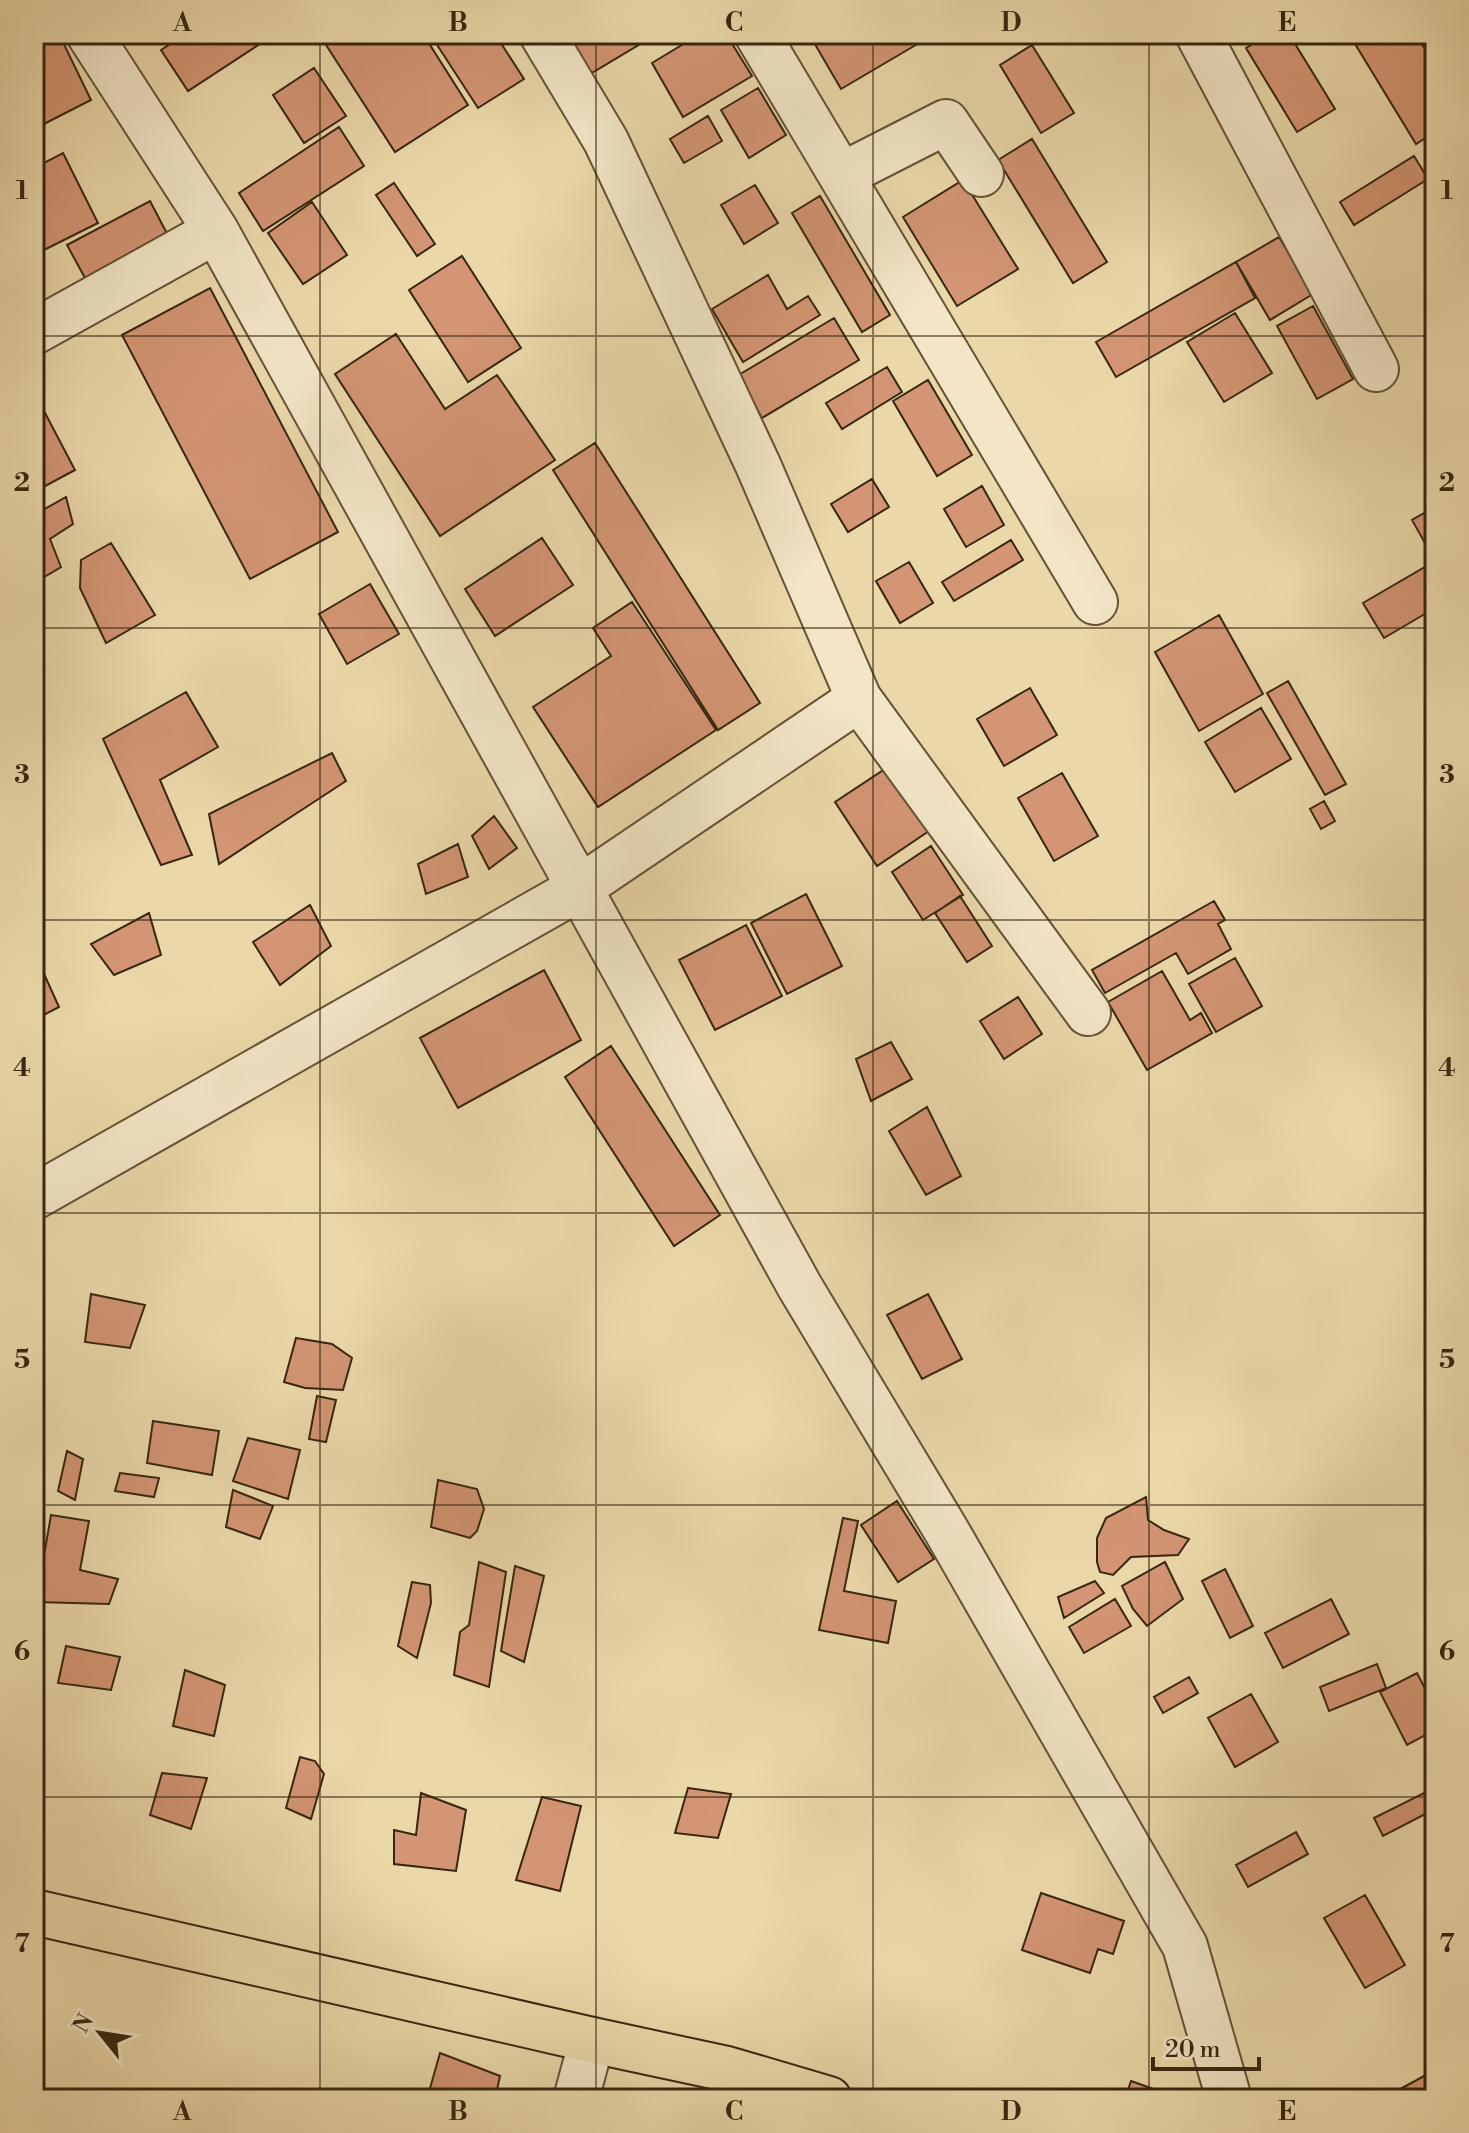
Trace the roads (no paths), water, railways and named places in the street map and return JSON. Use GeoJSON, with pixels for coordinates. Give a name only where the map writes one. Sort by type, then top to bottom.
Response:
{"type":"FeatureCollection","features":[{"type":"Feature","properties":{"kind":"main road"},"geometry":{"type":"LineString","coordinates":[[34,1912],[727,2069],[829,2099]]}},
{"type":"Feature","properties":{"kind":"street"},"geometry":{"type":"LineString","coordinates":[[89,34],[216,231],[800,1287],[946,1530],[1185,1946],[1229,2099]]}},
{"type":"Feature","properties":{"kind":"street"},"geometry":{"type":"LineString","coordinates":[[542,34],[606,141],[758,465],[859,699],[1088,1013]]}},
{"type":"Feature","properties":{"kind":"street"},"geometry":{"type":"LineString","coordinates":[[757,34],[1095,602]]}},
{"type":"Feature","properties":{"kind":"street"},"geometry":{"type":"LineString","coordinates":[[1198,34],[1376,369]]}},
{"type":"Feature","properties":{"kind":"street"},"geometry":{"type":"LineString","coordinates":[[842,175],[946,122],[981,174]]}},
{"type":"Feature","properties":{"kind":"street"},"geometry":{"type":"LineString","coordinates":[[34,332],[216,231]]}},
{"type":"Feature","properties":{"kind":"street"},"geometry":{"type":"LineString","coordinates":[[34,1197],[578,889],[859,699]]}},
{"type":"Feature","properties":{"kind":"street"},"geometry":{"type":"LineString","coordinates":[[576,2099],[592,2040]]}}]}
